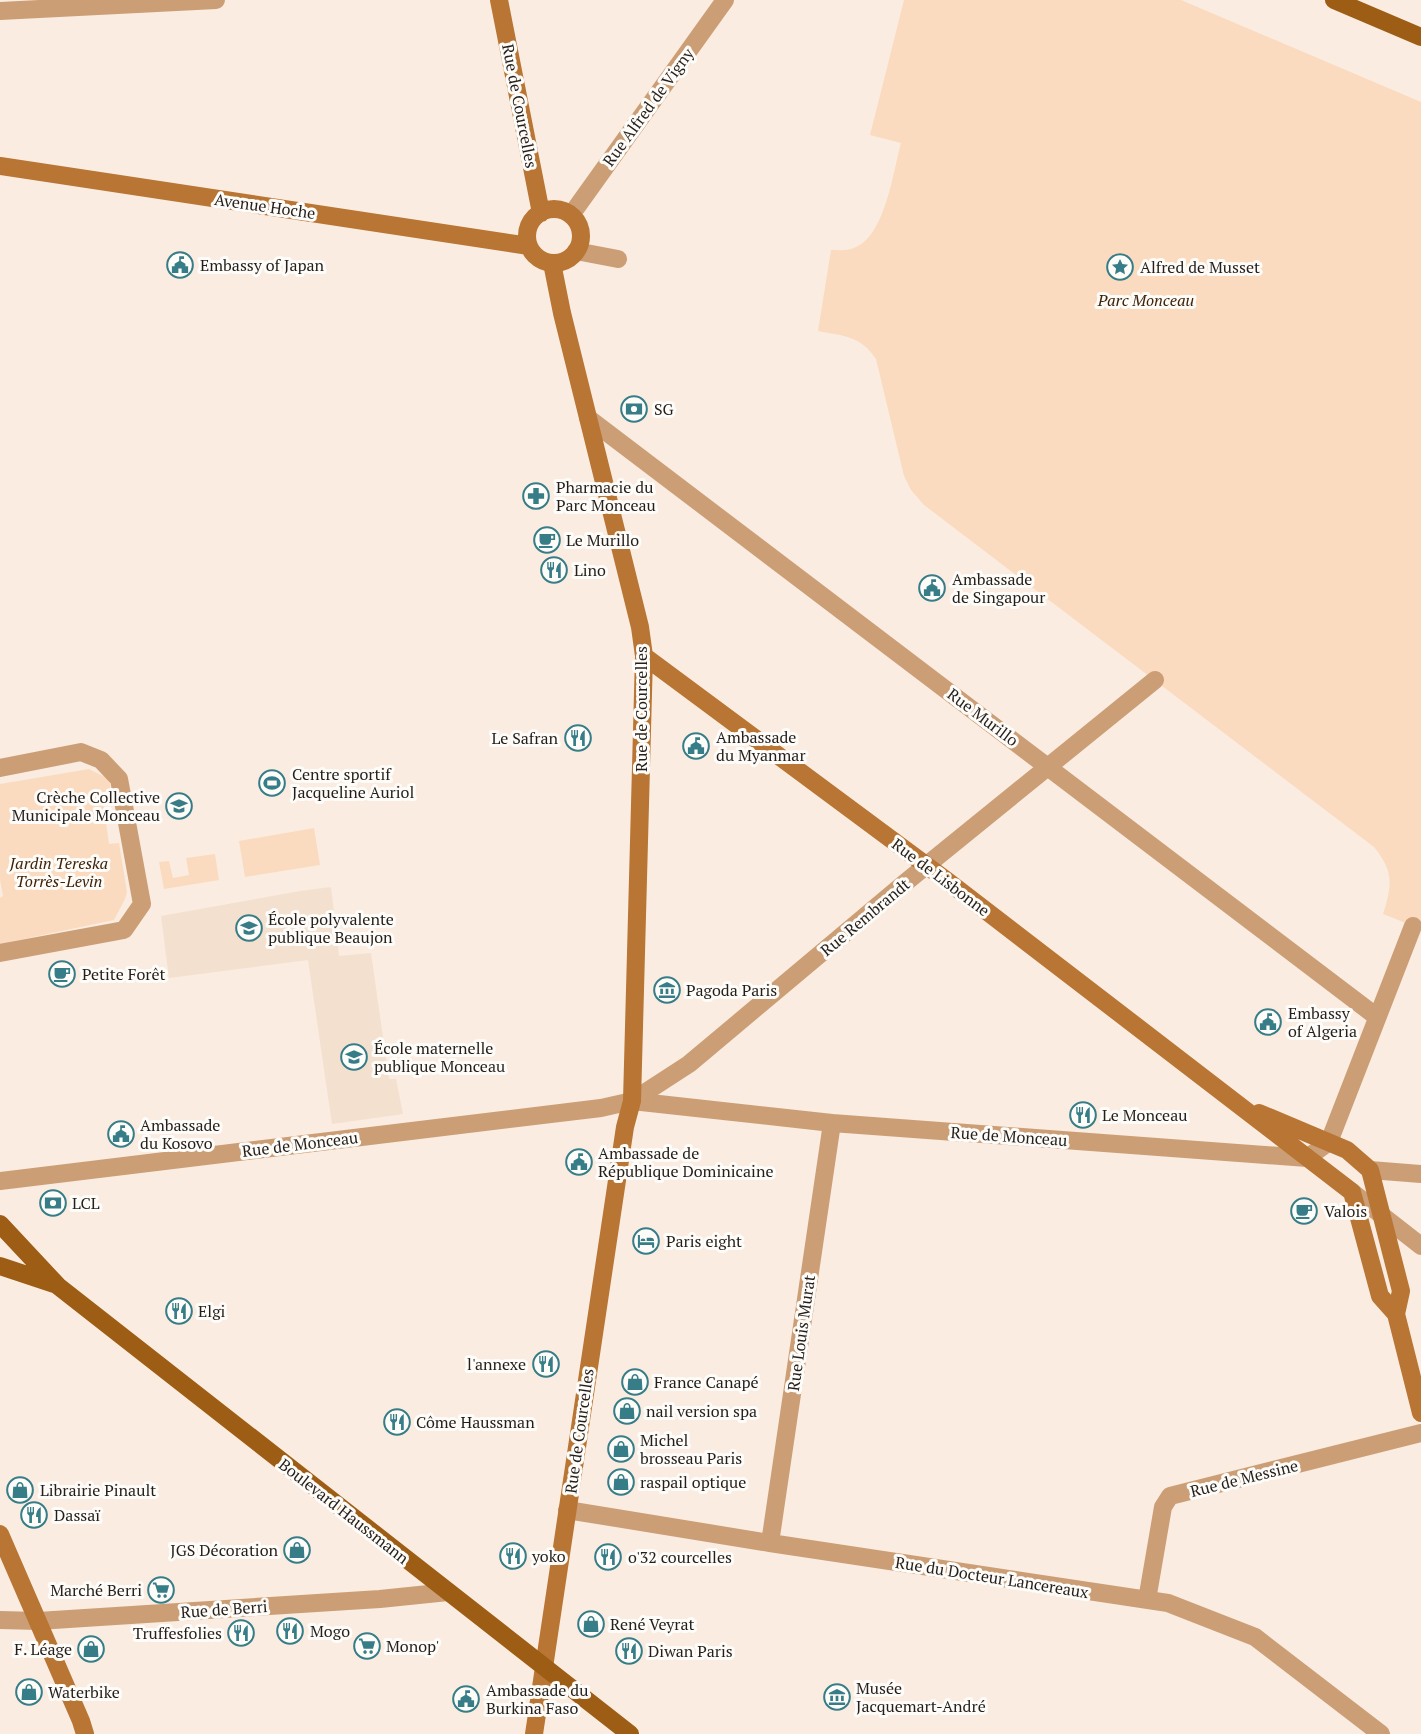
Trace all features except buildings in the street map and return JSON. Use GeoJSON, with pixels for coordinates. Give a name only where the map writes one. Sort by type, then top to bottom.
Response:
{"type":"FeatureCollection","features":[{"type":"Feature","properties":{"kind":"main road"},"geometry":{"type":"LineString","coordinates":[[1334,0],[1421,37]]}},
{"type":"Feature","properties":{"kind":"main road","name":"Boulevard Haussmann"},"geometry":{"type":"LineString","coordinates":[[0,1224],[58,1286],[630,1734]]}},
{"type":"Feature","properties":{"kind":"main road","name":"Boulevard Haussmann"},"geometry":{"type":"LineString","coordinates":[[0,1266],[58,1286]]}},
{"type":"Feature","properties":{"kind":"street"},"geometry":{"type":"LineString","coordinates":[[0,11],[216,0]]}},
{"type":"Feature","properties":{"kind":"street","name":"Rue de Courcelles"},"geometry":{"type":"LineString","coordinates":[[499,0],[540,213]]}},
{"type":"Feature","properties":{"kind":"street","name":"Rue Alfred de Vigny"},"geometry":{"type":"LineString","coordinates":[[571,215],[725,0]]}},
{"type":"Feature","properties":{"kind":"street","name":"Avenue Hoche"},"geometry":{"type":"LineString","coordinates":[[0,166],[529,246]]}},
{"type":"Feature","properties":{"kind":"street"},"geometry":{"type":"LineString","coordinates":[[555,209],[571,215],[580,233],[576,250],[567,259],[552,263],[539,258],[529,246],[528,229],[534,218],[540,213],[555,209]]}},
{"type":"Feature","properties":{"kind":"street"},"geometry":{"type":"LineString","coordinates":[[576,250],[618,259]]}},
{"type":"Feature","properties":{"kind":"street","name":"Rue de Courcelles"},"geometry":{"type":"LineString","coordinates":[[534,1734],[625,1127],[632,1101],[644,656],[640,627],[562,313],[552,263]]}},
{"type":"Feature","properties":{"kind":"street","name":"Rue Murillo"},"geometry":{"type":"LineString","coordinates":[[588,418],[1377,1017]]}},
{"type":"Feature","properties":{"kind":"street","name":"Rue de Lisbonne"},"geometry":{"type":"LineString","coordinates":[[644,656],[927,866],[1352,1192]]}},
{"type":"Feature","properties":{"kind":"street","name":"Rue Rembrandt"},"geometry":{"type":"LineString","coordinates":[[632,1101],[689,1064],[1155,680]]}},
{"type":"Feature","properties":{"kind":"street"},"geometry":{"type":"LineString","coordinates":[[0,768],[81,752],[101,760],[111,769],[119,779],[142,904],[124,930],[0,953]]}},
{"type":"Feature","properties":{"kind":"street"},"geometry":{"type":"LineString","coordinates":[[1307,1158],[1329,1142],[1413,926]]}},
{"type":"Feature","properties":{"kind":"street","name":"Rue de Monceau"},"geometry":{"type":"LineString","coordinates":[[0,1181],[601,1108],[632,1101],[832,1123],[1307,1158]]}},
{"type":"Feature","properties":{"kind":"street","name":"Rue de Lisbonne"},"geometry":{"type":"LineString","coordinates":[[1235,1103],[1347,1150],[1370,1170]]}},
{"type":"Feature","properties":{"kind":"street","name":"Rue Louis Murat"},"geometry":{"type":"LineString","coordinates":[[770,1543],[832,1123]]}},
{"type":"Feature","properties":{"kind":"street"},"geometry":{"type":"LineString","coordinates":[[1421,1174],[1370,1170],[1401,1291],[1396,1314],[1421,1413]]}},
{"type":"Feature","properties":{"kind":"street"},"geometry":{"type":"LineString","coordinates":[[1352,1192],[1421,1246]]}},
{"type":"Feature","properties":{"kind":"street"},"geometry":{"type":"LineString","coordinates":[[1352,1192],[1380,1296],[1396,1314]]}},
{"type":"Feature","properties":{"kind":"street","name":"Rue de Messine"},"geometry":{"type":"LineString","coordinates":[[1147,1600],[1163,1507],[1170,1496],[1421,1433]]}},
{"type":"Feature","properties":{"kind":"street","name":"Rue du Docteur Lancereaux"},"geometry":{"type":"LineString","coordinates":[[567,1510],[1168,1603],[1255,1637],[1381,1734]]}},
{"type":"Feature","properties":{"kind":"street"},"geometry":{"type":"LineString","coordinates":[[0,1534],[85,1734]]}},
{"type":"Feature","properties":{"kind":"street","name":"Rue de Berri"},"geometry":{"type":"LineString","coordinates":[[0,1620],[38,1621],[380,1599],[448,1592]]}},
{"type":"Feature","properties":{"kind":"shaded area","name":"École polyvalente publique Beaujon"},"geometry":{"type":"Polygon","coordinates":[[[331,887],[339,956],[371,953],[389,1079],[396,1079],[403,1114],[332,1124],[308,960],[169,978],[161,916],[331,887]]]}},
{"type":"Feature","properties":{"kind":"green space","name":"Parc Monceau"},"geometry":{"type":"Polygon","coordinates":[[[904,0],[1181,0],[1421,102],[1421,929],[1383,914],[1389,887],[1388,871],[1374,847],[924,505],[911,490],[904,476],[876,359],[858,341],[818,331],[831,250],[851,249],[865,242],[880,218],[891,186],[901,143],[870,135],[904,0]]]}},
{"type":"Feature","properties":{"kind":"green space","name":"Jardin Tereska Torrès-Levin"},"geometry":{"type":"Polygon","coordinates":[[[89,769],[109,779],[111,791],[102,793],[109,844],[119,843],[127,892],[125,899],[114,920],[0,944],[0,898],[3,896],[0,880],[0,784],[89,769]]]}},
{"type":"Feature","properties":{"kind":"green space"},"geometry":{"type":"Polygon","coordinates":[[[314,828],[320,865],[245,877],[239,841],[314,828]]]}},
{"type":"Feature","properties":{"kind":"green space"},"geometry":{"type":"Polygon","coordinates":[[[215,854],[219,880],[164,889],[159,862],[169,861],[173,878],[189,875],[186,858],[215,854]]]}},
{"type":"Feature","properties":{"kind":"place","name":"Embassy of Japan"},"geometry":{"type":"Point","coordinates":[180,265]}},
{"type":"Feature","properties":{"kind":"place","name":"Alfred de Musset"},"geometry":{"type":"Point","coordinates":[1120,267]}},
{"type":"Feature","properties":{"kind":"place","name":"SG"},"geometry":{"type":"Point","coordinates":[634,409]}},
{"type":"Feature","properties":{"kind":"place","name":"Pharmacie du Parc Monceau"},"geometry":{"type":"Point","coordinates":[536,496]}},
{"type":"Feature","properties":{"kind":"place","name":"Le Murillo"},"geometry":{"type":"Point","coordinates":[547,540]}},
{"type":"Feature","properties":{"kind":"place","name":"Lino"},"geometry":{"type":"Point","coordinates":[554,570]}},
{"type":"Feature","properties":{"kind":"place","name":"Ambassade de Singapour"},"geometry":{"type":"Point","coordinates":[932,588]}},
{"type":"Feature","properties":{"kind":"place","name":"Le Safran"},"geometry":{"type":"Point","coordinates":[578,738]}},
{"type":"Feature","properties":{"kind":"place","name":"Ambassade du Myanmar"},"geometry":{"type":"Point","coordinates":[696,746]}},
{"type":"Feature","properties":{"kind":"place","name":"Centre sportif Jacqueline Auriol"},"geometry":{"type":"Point","coordinates":[272,783]}},
{"type":"Feature","properties":{"kind":"place","name":"Crèche Collective Municipale Monceau"},"geometry":{"type":"Point","coordinates":[179,806]}},
{"type":"Feature","properties":{"kind":"place","name":"École polyvalente publique Beaujon"},"geometry":{"type":"Point","coordinates":[249,928]}},
{"type":"Feature","properties":{"kind":"place","name":"Petite Forêt"},"geometry":{"type":"Point","coordinates":[62,974]}},
{"type":"Feature","properties":{"kind":"place","name":"Pagoda Paris"},"geometry":{"type":"Point","coordinates":[667,990]}},
{"type":"Feature","properties":{"kind":"place","name":"Embassy of Algeria"},"geometry":{"type":"Point","coordinates":[1268,1022]}},
{"type":"Feature","properties":{"kind":"place","name":"École maternelle publique Monceau"},"geometry":{"type":"Point","coordinates":[354,1057]}},
{"type":"Feature","properties":{"kind":"place","name":"Le Monceau"},"geometry":{"type":"Point","coordinates":[1083,1115]}},
{"type":"Feature","properties":{"kind":"place","name":"Ambassade du Kosovo"},"geometry":{"type":"Point","coordinates":[121,1134]}},
{"type":"Feature","properties":{"kind":"place","name":"Ambassade de République Dominicaine"},"geometry":{"type":"Point","coordinates":[579,1162]}},
{"type":"Feature","properties":{"kind":"place","name":"LCL"},"geometry":{"type":"Point","coordinates":[53,1203]}},
{"type":"Feature","properties":{"kind":"place","name":"Valois"},"geometry":{"type":"Point","coordinates":[1304,1211]}},
{"type":"Feature","properties":{"kind":"place","name":"Paris eight"},"geometry":{"type":"Point","coordinates":[646,1241]}},
{"type":"Feature","properties":{"kind":"place","name":"Elgi"},"geometry":{"type":"Point","coordinates":[179,1311]}},
{"type":"Feature","properties":{"kind":"place","name":"l'annexe"},"geometry":{"type":"Point","coordinates":[546,1364]}},
{"type":"Feature","properties":{"kind":"place","name":"France Canapé"},"geometry":{"type":"Point","coordinates":[635,1382]}},
{"type":"Feature","properties":{"kind":"place","name":"nail version spa"},"geometry":{"type":"Point","coordinates":[627,1411]}},
{"type":"Feature","properties":{"kind":"place","name":"Côme Haussman"},"geometry":{"type":"Point","coordinates":[397,1422]}},
{"type":"Feature","properties":{"kind":"place","name":"Michel brosseau Paris"},"geometry":{"type":"Point","coordinates":[621,1449]}},
{"type":"Feature","properties":{"kind":"place","name":"raspail optique"},"geometry":{"type":"Point","coordinates":[621,1482]}},
{"type":"Feature","properties":{"kind":"place","name":"Librairie Pinault"},"geometry":{"type":"Point","coordinates":[20,1490]}},
{"type":"Feature","properties":{"kind":"place","name":"Dassaï"},"geometry":{"type":"Point","coordinates":[34,1515]}},
{"type":"Feature","properties":{"kind":"place","name":"JGS Décoration"},"geometry":{"type":"Point","coordinates":[297,1550]}},
{"type":"Feature","properties":{"kind":"place","name":"yoko"},"geometry":{"type":"Point","coordinates":[513,1556]}},
{"type":"Feature","properties":{"kind":"place","name":"o'32 courcelles"},"geometry":{"type":"Point","coordinates":[608,1557]}},
{"type":"Feature","properties":{"kind":"place","name":"Marché Berri"},"geometry":{"type":"Point","coordinates":[161,1590]}},
{"type":"Feature","properties":{"kind":"place","name":"René Veyrat"},"geometry":{"type":"Point","coordinates":[591,1624]}},
{"type":"Feature","properties":{"kind":"place","name":"Mogo"},"geometry":{"type":"Point","coordinates":[290,1631]}},
{"type":"Feature","properties":{"kind":"place","name":"Truffesfolies"},"geometry":{"type":"Point","coordinates":[241,1633]}},
{"type":"Feature","properties":{"kind":"place","name":"Monop'"},"geometry":{"type":"Point","coordinates":[367,1646]}},
{"type":"Feature","properties":{"kind":"place","name":"F. Léage"},"geometry":{"type":"Point","coordinates":[91,1649]}},
{"type":"Feature","properties":{"kind":"place","name":"Diwan Paris"},"geometry":{"type":"Point","coordinates":[629,1651]}},
{"type":"Feature","properties":{"kind":"place","name":"Waterbike"},"geometry":{"type":"Point","coordinates":[29,1692]}},
{"type":"Feature","properties":{"kind":"place","name":"Musée Jacquemart-André"},"geometry":{"type":"Point","coordinates":[837,1697]}},
{"type":"Feature","properties":{"kind":"place","name":"Ambassade du Burkina Faso"},"geometry":{"type":"Point","coordinates":[466,1699]}}]}
